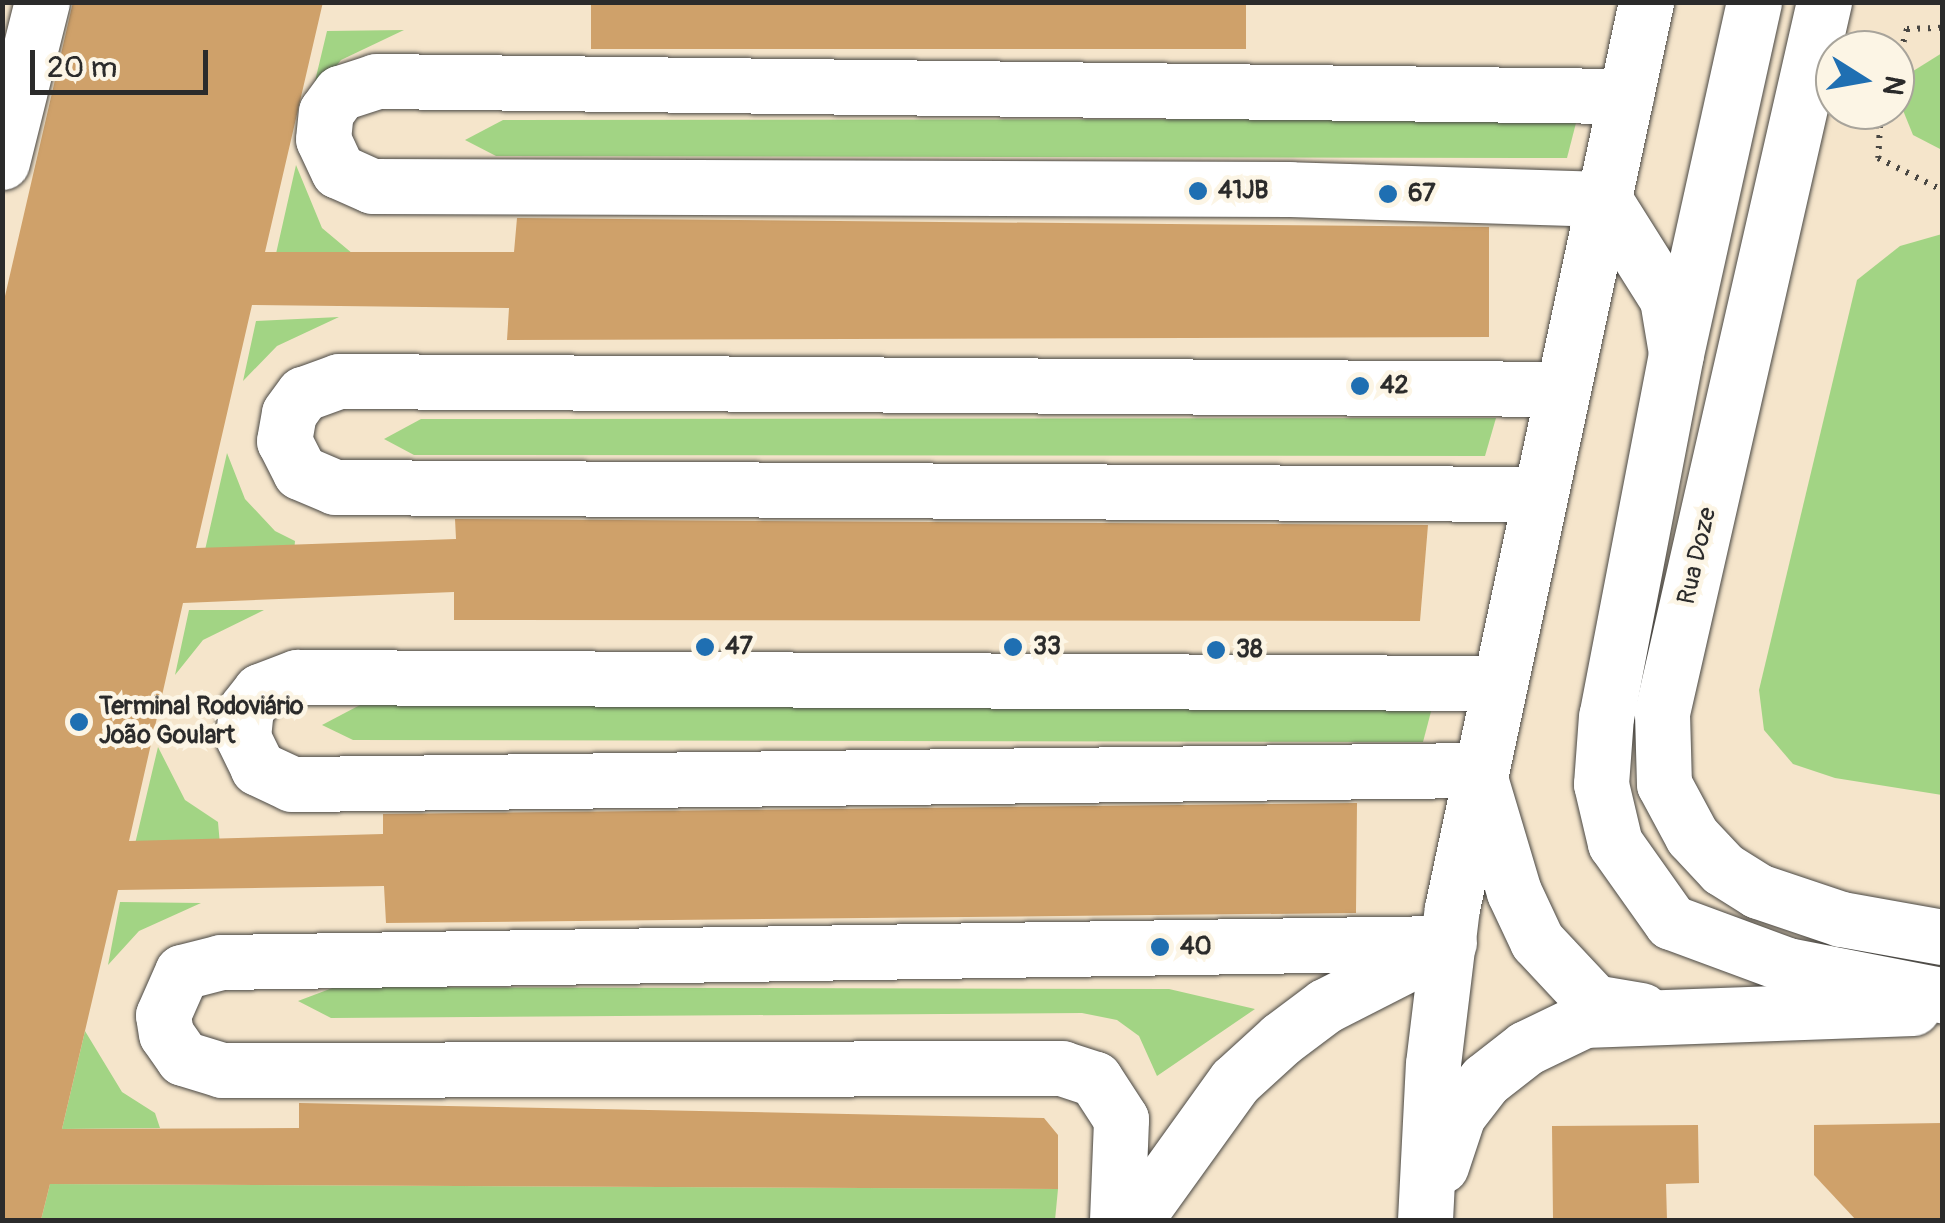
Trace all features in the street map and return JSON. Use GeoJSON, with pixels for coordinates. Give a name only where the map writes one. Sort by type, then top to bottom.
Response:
{"type":"FeatureCollection","features":[{"type":"Feature","properties":{"kind":"street"},"geometry":{"type":"LineString","coordinates":[[2,162],[42,2]]}},
{"type":"Feature","properties":{"kind":"street"},"geometry":{"type":"LineString","coordinates":[[1425,1216],[1433,1064],[1478,770],[1646,2]]}},
{"type":"Feature","properties":{"kind":"street"},"geometry":{"type":"LineString","coordinates":[[1754,2],[1676,354],[1606,716],[1600,784],[1615,842],[1671,922],[1721,946],[1942,996]]}},
{"type":"Feature","properties":{"kind":"street","name":"Rua Doze"},"geometry":{"type":"LineString","coordinates":[[1824,2],[1662,713],[1664,784],[1692,836],[1723,869],[1758,891],[1842,919],[1942,937]]}},
{"type":"Feature","properties":{"kind":"street"},"geometry":{"type":"LineString","coordinates":[[1604,199],[1290,190],[372,186],[338,171],[323,139],[326,112],[340,93],[376,81],[1626,96]]}},
{"type":"Feature","properties":{"kind":"street"},"geometry":{"type":"LineString","coordinates":[[1604,199],[1667,299],[1676,354]]}},
{"type":"Feature","properties":{"kind":"street"},"geometry":{"type":"LineString","coordinates":[[1538,494],[334,488],[300,472],[284,440],[289,414],[302,394],[339,381],[1562,389]]}},
{"type":"Feature","properties":{"kind":"street"},"geometry":{"type":"LineString","coordinates":[[1478,770],[292,784],[258,768],[243,737],[246,710],[260,691],[296,678],[1497,683]]}},
{"type":"Feature","properties":{"kind":"street"},"geometry":{"type":"LineString","coordinates":[[1478,770],[1514,892],[1537,941],[1594,1002],[1673,1015]]}},
{"type":"Feature","properties":{"kind":"street"},"geometry":{"type":"LineString","coordinates":[[1117,1220],[1120,1120],[1095,1079],[1062,1068],[222,1070],[184,1058],[166,1034],[163,1015],[182,972],[221,962],[1449,943]]}},
{"type":"Feature","properties":{"kind":"street"},"geometry":{"type":"LineString","coordinates":[[1135,1220],[1236,1081],[1281,1039],[1326,1006],[1449,943]]}},
{"type":"Feature","properties":{"kind":"street"},"geometry":{"type":"LineString","coordinates":[[1425,1216],[1458,1115],[1485,1080],[1526,1048],[1584,1020],[1673,1015],[1826,1016],[1942,1006]]}},
{"type":"Feature","properties":{"kind":"path"},"geometry":{"type":"LineString","coordinates":[[1907,30],[1942,28]]}},
{"type":"Feature","properties":{"kind":"path"},"geometry":{"type":"LineString","coordinates":[[1794,128],[1815,127]]}},
{"type":"Feature","properties":{"kind":"path"},"geometry":{"type":"LineString","coordinates":[[1880,130],[1878,158],[1942,190]]}},
{"type":"Feature","properties":{"kind":"green space"},"geometry":{"type":"Polygon","coordinates":[[[404,30],[341,60],[311,98],[327,31],[404,30]]]}},
{"type":"Feature","properties":{"kind":"green space"},"geometry":{"type":"Polygon","coordinates":[[[1942,53],[1942,150],[1913,135],[1911,130],[1915,130],[1915,70],[1942,53]]]}},
{"type":"Feature","properties":{"kind":"green space"},"geometry":{"type":"Polygon","coordinates":[[[1577,119],[1567,158],[496,156],[465,140],[503,120],[1577,119]]]}},
{"type":"Feature","properties":{"kind":"green space"},"geometry":{"type":"Polygon","coordinates":[[[296,165],[322,228],[359,259],[273,267],[296,165]]]}},
{"type":"Feature","properties":{"kind":"green space"},"geometry":{"type":"Polygon","coordinates":[[[1942,234],[1942,795],[1835,778],[1793,764],[1764,730],[1759,690],[1857,280],[1900,246],[1942,234]]]}},
{"type":"Feature","properties":{"kind":"green space"},"geometry":{"type":"Polygon","coordinates":[[[339,317],[277,346],[243,381],[256,321],[339,317]]]}},
{"type":"Feature","properties":{"kind":"green space"},"geometry":{"type":"Polygon","coordinates":[[[1496,418],[1485,456],[414,455],[384,439],[421,419],[1496,418]]]}},
{"type":"Feature","properties":{"kind":"green space"},"geometry":{"type":"Polygon","coordinates":[[[227,453],[245,499],[275,531],[295,541],[294,553],[205,550],[227,453]]]}},
{"type":"Feature","properties":{"kind":"green space"},"geometry":{"type":"Polygon","coordinates":[[[189,610],[264,610],[203,640],[175,675],[189,610]]]}},
{"type":"Feature","properties":{"kind":"green space"},"geometry":{"type":"Polygon","coordinates":[[[1433,704],[1423,742],[353,740],[322,725],[360,705],[1433,704]]]}},
{"type":"Feature","properties":{"kind":"green space"},"geometry":{"type":"Polygon","coordinates":[[[158,747],[185,800],[218,822],[220,845],[135,844],[158,747]]]}},
{"type":"Feature","properties":{"kind":"green space"},"geometry":{"type":"Polygon","coordinates":[[[120,902],[201,903],[139,931],[108,965],[120,902]]]}},
{"type":"Feature","properties":{"kind":"green space"},"geometry":{"type":"Polygon","coordinates":[[[335,987],[1169,989],[1255,1009],[1157,1076],[1139,1036],[1117,1020],[1082,1013],[331,1018],[298,1001],[335,987]]]}},
{"type":"Feature","properties":{"kind":"green space"},"geometry":{"type":"Polygon","coordinates":[[[85,1031],[122,1092],[155,1113],[160,1128],[62,1129],[85,1031]]]}},
{"type":"Feature","properties":{"kind":"green space"},"geometry":{"type":"Polygon","coordinates":[[[50,1184],[1058,1189],[1055,1220],[41,1220],[50,1184]]]}},
{"type":"Feature","properties":{"kind":"building"},"geometry":{"type":"Polygon","coordinates":[[[73,2],[323,2],[265,252],[514,252],[517,218],[1489,227],[1489,337],[507,340],[509,308],[252,305],[196,548],[456,539],[455,519],[1428,525],[1420,621],[454,620],[454,592],[183,603],[129,841],[383,834],[383,814],[1357,803],[1356,913],[386,923],[384,886],[118,890],[62,1129],[299,1128],[299,1103],[1044,1118],[1058,1135],[1058,1189],[50,1184],[41,1220],[2,1220],[2,309],[73,2]]]}},
{"type":"Feature","properties":{"kind":"building"},"geometry":{"type":"Polygon","coordinates":[[[591,2],[1246,2],[1246,49],[591,49],[591,2]]]}},
{"type":"Feature","properties":{"kind":"building"},"geometry":{"type":"Polygon","coordinates":[[[1942,1123],[1942,1220],[1856,1220],[1814,1175],[1814,1125],[1942,1123]]]}},
{"type":"Feature","properties":{"kind":"building"},"geometry":{"type":"Polygon","coordinates":[[[1698,1125],[1699,1183],[1666,1184],[1667,1220],[1553,1220],[1552,1126],[1698,1125]]]}},
{"type":"Feature","properties":{"kind":"place","name":"41JB"},"geometry":{"type":"Point","coordinates":[1198,191]}},
{"type":"Feature","properties":{"kind":"place","name":"67"},"geometry":{"type":"Point","coordinates":[1388,194]}},
{"type":"Feature","properties":{"kind":"place","name":"42"},"geometry":{"type":"Point","coordinates":[1360,386]}},
{"type":"Feature","properties":{"kind":"place","name":"47"},"geometry":{"type":"Point","coordinates":[705,647]}},
{"type":"Feature","properties":{"kind":"place","name":"33"},"geometry":{"type":"Point","coordinates":[1013,647]}},
{"type":"Feature","properties":{"kind":"place","name":"38"},"geometry":{"type":"Point","coordinates":[1216,650]}},
{"type":"Feature","properties":{"kind":"place","name":"Terminal Rodoviário João Goulart"},"geometry":{"type":"Point","coordinates":[79,722]}},
{"type":"Feature","properties":{"kind":"place","name":"40"},"geometry":{"type":"Point","coordinates":[1160,947]}}]}
